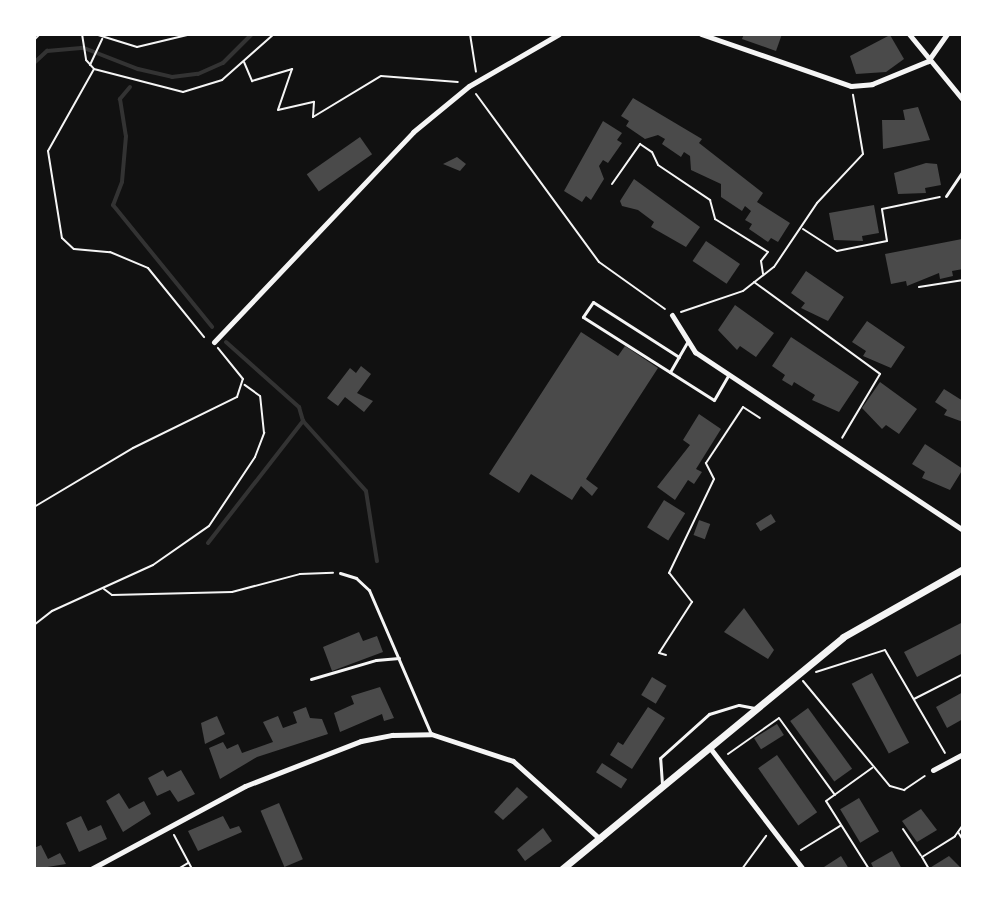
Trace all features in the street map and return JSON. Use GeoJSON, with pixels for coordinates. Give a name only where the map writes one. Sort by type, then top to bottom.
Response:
{"type":"FeatureCollection","features":[{"type":"Feature","properties":{"kind":"main road"},"geometry":{"type":"LineString","coordinates":[[562,869],[662,790],[755,708],[810,665],[883,612],[963,569]]}},
{"type":"Feature","properties":{"kind":"street"},"geometry":{"type":"LineString","coordinates":[[214,342],[395,150],[469,86],[559,34]]}},
{"type":"Feature","properties":{"kind":"street"},"geometry":{"type":"LineString","coordinates":[[701,34],[851,86],[872,84],[928,61],[947,34]]}},
{"type":"Feature","properties":{"kind":"street"},"geometry":{"type":"LineString","coordinates":[[909,34],[963,100]]}},
{"type":"Feature","properties":{"kind":"street"},"geometry":{"type":"LineString","coordinates":[[672,315],[695,352],[963,530]]}},
{"type":"Feature","properties":{"kind":"street"},"geometry":{"type":"LineString","coordinates":[[91,869],[168,823],[361,741],[431,734],[513,761],[601,840]]}},
{"type":"Feature","properties":{"kind":"street"},"geometry":{"type":"LineString","coordinates":[[710,748],[774,825],[803,869]]}},
{"type":"Feature","properties":{"kind":"street"},"geometry":{"type":"LineString","coordinates":[[933,770],[963,754]]}},
{"type":"Feature","properties":{"kind":"lane"},"geometry":{"type":"LineString","coordinates":[[946,196],[963,171]]}},
{"type":"Feature","properties":{"kind":"lane"},"geometry":{"type":"LineString","coordinates":[[679,357],[593,302],[583,317],[714,400],[729,374]]}},
{"type":"Feature","properties":{"kind":"lane"},"geometry":{"type":"LineString","coordinates":[[670,372],[688,341]]}},
{"type":"Feature","properties":{"kind":"lane"},"geometry":{"type":"LineString","coordinates":[[340,573],[356,578],[369,590],[431,734]]}},
{"type":"Feature","properties":{"kind":"lane"},"geometry":{"type":"LineString","coordinates":[[311,679],[376,660],[399,658]]}},
{"type":"Feature","properties":{"kind":"lane"},"geometry":{"type":"LineString","coordinates":[[662,790],[660,758],[669,748],[709,714],[739,705],[755,708]]}},
{"type":"Feature","properties":{"kind":"path"},"geometry":{"type":"LineString","coordinates":[[34,40],[40,34]]}},
{"type":"Feature","properties":{"kind":"path"},"geometry":{"type":"LineString","coordinates":[[82,34],[90,65],[94,69],[147,87],[183,92],[222,80],[274,34]]}},
{"type":"Feature","properties":{"kind":"path"},"geometry":{"type":"LineString","coordinates":[[95,34],[102,39],[137,47],[191,34]]}},
{"type":"Feature","properties":{"kind":"path"},"geometry":{"type":"LineString","coordinates":[[470,34],[477,81]]}},
{"type":"Feature","properties":{"kind":"path"},"geometry":{"type":"LineString","coordinates":[[90,65],[102,39]]}},
{"type":"Feature","properties":{"kind":"path"},"geometry":{"type":"LineString","coordinates":[[244,62],[252,81],[292,69],[278,110],[314,102],[313,117],[381,76],[469,86],[599,262],[672,315],[754,282],[763,275],[802,229],[817,203],[863,154],[851,86]]}},
{"type":"Feature","properties":{"kind":"path"},"geometry":{"type":"LineString","coordinates":[[34,625],[153,565],[209,526],[255,457],[264,433],[260,396],[244,385],[214,342],[148,268],[110,252],[74,249],[62,238],[48,151],[94,69]]}},
{"type":"Feature","properties":{"kind":"path"},"geometry":{"type":"LineString","coordinates":[[612,184],[640,144],[652,152],[658,165],[710,200],[715,219],[768,252],[761,261],[763,275]]}},
{"type":"Feature","properties":{"kind":"path"},"geometry":{"type":"LineString","coordinates":[[802,229],[837,251],[887,241],[882,209],[946,196]]}},
{"type":"Feature","properties":{"kind":"path"},"geometry":{"type":"LineString","coordinates":[[919,287],[963,280]]}},
{"type":"Feature","properties":{"kind":"path"},"geometry":{"type":"LineString","coordinates":[[754,282],[880,374],[837,446]]}},
{"type":"Feature","properties":{"kind":"path"},"geometry":{"type":"LineString","coordinates":[[34,507],[133,448],[233,401],[244,385]]}},
{"type":"Feature","properties":{"kind":"path"},"geometry":{"type":"LineString","coordinates":[[666,655],[659,653],[692,602],[669,573],[714,479],[706,463],[743,407],[760,418]]}},
{"type":"Feature","properties":{"kind":"path"},"geometry":{"type":"LineString","coordinates":[[103,588],[112,595],[232,592],[300,574],[340,573]]}},
{"type":"Feature","properties":{"kind":"path"},"geometry":{"type":"LineString","coordinates":[[810,665],[818,675],[885,650],[950,761]]}},
{"type":"Feature","properties":{"kind":"path"},"geometry":{"type":"LineString","coordinates":[[914,699],[963,674]]}},
{"type":"Feature","properties":{"kind":"path"},"geometry":{"type":"LineString","coordinates":[[799,675],[873,767],[900,791],[933,770]]}},
{"type":"Feature","properties":{"kind":"path"},"geometry":{"type":"LineString","coordinates":[[721,761],[779,718],[835,795]]}},
{"type":"Feature","properties":{"kind":"path"},"geometry":{"type":"LineString","coordinates":[[869,869],[826,801],[873,767]]}},
{"type":"Feature","properties":{"kind":"path"},"geometry":{"type":"LineString","coordinates":[[168,823],[192,869]]}},
{"type":"Feature","properties":{"kind":"path"},"geometry":{"type":"LineString","coordinates":[[742,869],[774,825]]}},
{"type":"Feature","properties":{"kind":"path"},"geometry":{"type":"LineString","coordinates":[[794,855],[841,825]]}},
{"type":"Feature","properties":{"kind":"path"},"geometry":{"type":"LineString","coordinates":[[922,857],[963,825]]}},
{"type":"Feature","properties":{"kind":"path"},"geometry":{"type":"LineString","coordinates":[[903,829],[929,869]]}},
{"type":"Feature","properties":{"kind":"path"},"geometry":{"type":"LineString","coordinates":[[957,831],[963,840]]}},
{"type":"Feature","properties":{"kind":"path"},"geometry":{"type":"LineString","coordinates":[[178,869],[189,862]]}},
{"type":"Feature","properties":{"kind":"building"},"geometry":{"type":"Polygon","coordinates":[[[744,34],[782,34],[776,51],[742,39],[744,34]]]}},
{"type":"Feature","properties":{"kind":"building"},"geometry":{"type":"Polygon","coordinates":[[[890,35],[904,59],[886,72],[856,74],[850,56],[890,35]]]}},
{"type":"Feature","properties":{"kind":"building"},"geometry":{"type":"Polygon","coordinates":[[[633,98],[702,139],[699,143],[763,193],[757,202],[790,223],[778,242],[771,238],[768,242],[749,229],[752,224],[745,220],[751,211],[745,206],[742,211],[721,197],[721,184],[691,170],[690,156],[684,152],[681,157],[662,144],[665,139],[658,135],[645,139],[626,126],[629,121],[621,116],[633,98]]]}},
{"type":"Feature","properties":{"kind":"building"},"geometry":{"type":"Polygon","coordinates":[[[918,107],[930,140],[883,149],[882,120],[905,120],[903,110],[918,107]]]}},
{"type":"Feature","properties":{"kind":"building"},"geometry":{"type":"Polygon","coordinates":[[[603,121],[622,133],[617,140],[622,143],[608,163],[603,160],[599,166],[604,179],[591,200],[586,196],[582,202],[564,191],[603,121]]]}},
{"type":"Feature","properties":{"kind":"building"},"geometry":{"type":"Polygon","coordinates":[[[360,137],[372,154],[319,191],[307,174],[360,137]]]}},
{"type":"Feature","properties":{"kind":"building"},"geometry":{"type":"Polygon","coordinates":[[[457,157],[466,164],[460,171],[443,164],[457,157]]]}},
{"type":"Feature","properties":{"kind":"building"},"geometry":{"type":"Polygon","coordinates":[[[926,163],[937,164],[941,185],[925,188],[926,193],[898,194],[894,173],[926,163]]]}},
{"type":"Feature","properties":{"kind":"building"},"geometry":{"type":"Polygon","coordinates":[[[634,179],[700,227],[686,247],[651,227],[654,222],[638,210],[622,206],[620,201],[634,179]]]}},
{"type":"Feature","properties":{"kind":"building"},"geometry":{"type":"Polygon","coordinates":[[[874,205],[879,233],[862,236],[863,241],[834,240],[829,213],[874,205]]]}},
{"type":"Feature","properties":{"kind":"building"},"geometry":{"type":"Polygon","coordinates":[[[962,239],[963,269],[952,271],[953,276],[940,279],[939,273],[907,286],[906,281],[891,284],[885,254],[962,239]]]}},
{"type":"Feature","properties":{"kind":"building"},"geometry":{"type":"Polygon","coordinates":[[[706,241],[740,264],[727,284],[693,261],[706,241]]]}},
{"type":"Feature","properties":{"kind":"building"},"geometry":{"type":"Polygon","coordinates":[[[806,271],[844,297],[828,321],[801,308],[805,303],[791,293],[806,271]]]}},
{"type":"Feature","properties":{"kind":"building"},"geometry":{"type":"Polygon","coordinates":[[[735,305],[774,333],[756,357],[740,346],[737,350],[718,330],[735,305]]]}},
{"type":"Feature","properties":{"kind":"building"},"geometry":{"type":"Polygon","coordinates":[[[867,321],[905,347],[891,368],[863,356],[866,351],[852,342],[867,321]]]}},
{"type":"Feature","properties":{"kind":"building"},"geometry":{"type":"Polygon","coordinates":[[[581,332],[618,356],[625,346],[658,368],[586,479],[598,488],[592,496],[581,486],[572,500],[531,474],[519,493],[489,474],[581,332]]]}},
{"type":"Feature","properties":{"kind":"building"},"geometry":{"type":"Polygon","coordinates":[[[791,337],[859,382],[839,412],[812,400],[815,395],[794,382],[792,386],[782,380],[785,375],[772,366],[791,337]]]}},
{"type":"Feature","properties":{"kind":"building"},"geometry":{"type":"Polygon","coordinates":[[[361,366],[371,374],[357,393],[373,401],[364,412],[345,397],[338,406],[327,398],[350,368],[356,373],[361,366]]]}},
{"type":"Feature","properties":{"kind":"building"},"geometry":{"type":"Polygon","coordinates":[[[880,382],[917,409],[899,434],[886,425],[882,429],[862,408],[880,382]]]}},
{"type":"Feature","properties":{"kind":"building"},"geometry":{"type":"Polygon","coordinates":[[[944,389],[963,401],[963,422],[944,415],[947,410],[935,402],[944,389]]]}},
{"type":"Feature","properties":{"kind":"building"},"geometry":{"type":"Polygon","coordinates":[[[699,414],[721,429],[696,469],[702,472],[694,484],[688,480],[675,500],[657,487],[690,445],[683,440],[699,414]]]}},
{"type":"Feature","properties":{"kind":"building"},"geometry":{"type":"Polygon","coordinates":[[[925,444],[963,469],[950,490],[922,478],[925,472],[912,464],[925,444]]]}},
{"type":"Feature","properties":{"kind":"building"},"geometry":{"type":"Polygon","coordinates":[[[664,500],[685,513],[668,540],[647,527],[664,500]]]}},
{"type":"Feature","properties":{"kind":"building"},"geometry":{"type":"Polygon","coordinates":[[[771,514],[776,522],[761,531],[756,524],[771,514]]]}},
{"type":"Feature","properties":{"kind":"building"},"geometry":{"type":"Polygon","coordinates":[[[699,520],[710,524],[705,539],[694,535],[699,520]]]}},
{"type":"Feature","properties":{"kind":"building"},"geometry":{"type":"Polygon","coordinates":[[[744,608],[774,650],[768,659],[724,632],[744,608]]]}},
{"type":"Feature","properties":{"kind":"building"},"geometry":{"type":"Polygon","coordinates":[[[963,622],[963,653],[917,677],[904,652],[963,622]]]}},
{"type":"Feature","properties":{"kind":"building"},"geometry":{"type":"Polygon","coordinates":[[[359,632],[363,641],[377,636],[383,652],[332,671],[323,647],[359,632]]]}},
{"type":"Feature","properties":{"kind":"building"},"geometry":{"type":"Polygon","coordinates":[[[872,673],[909,743],[889,754],[852,684],[872,673]]]}},
{"type":"Feature","properties":{"kind":"building"},"geometry":{"type":"Polygon","coordinates":[[[652,677],[667,686],[656,704],[641,695],[652,677]]]}},
{"type":"Feature","properties":{"kind":"building"},"geometry":{"type":"Polygon","coordinates":[[[380,687],[394,718],[384,721],[382,714],[340,732],[334,713],[354,704],[351,696],[380,687]]]}},
{"type":"Feature","properties":{"kind":"building"},"geometry":{"type":"Polygon","coordinates":[[[963,692],[963,719],[947,728],[936,707],[963,692]]]}},
{"type":"Feature","properties":{"kind":"building"},"geometry":{"type":"Polygon","coordinates":[[[306,707],[310,718],[322,719],[328,734],[257,757],[220,779],[209,748],[223,742],[227,749],[238,744],[242,753],[273,742],[263,722],[278,716],[283,728],[297,723],[293,712],[306,707]]]}},
{"type":"Feature","properties":{"kind":"building"},"geometry":{"type":"Polygon","coordinates":[[[648,707],[665,718],[632,769],[610,755],[618,742],[623,745],[648,707]]]}},
{"type":"Feature","properties":{"kind":"building"},"geometry":{"type":"Polygon","coordinates":[[[808,708],[852,769],[834,782],[790,721],[808,708]]]}},
{"type":"Feature","properties":{"kind":"building"},"geometry":{"type":"Polygon","coordinates":[[[217,716],[225,734],[205,744],[201,723],[217,716]]]}},
{"type":"Feature","properties":{"kind":"building"},"geometry":{"type":"Polygon","coordinates":[[[777,724],[784,735],[761,749],[754,738],[777,724]]]}},
{"type":"Feature","properties":{"kind":"building"},"geometry":{"type":"Polygon","coordinates":[[[777,755],[817,812],[798,826],[758,768],[777,755]]]}},
{"type":"Feature","properties":{"kind":"building"},"geometry":{"type":"Polygon","coordinates":[[[602,763],[627,779],[621,789],[596,772],[602,763]]]}},
{"type":"Feature","properties":{"kind":"building"},"geometry":{"type":"Polygon","coordinates":[[[163,770],[167,777],[181,770],[195,794],[178,802],[170,790],[157,796],[148,778],[163,770]]]}},
{"type":"Feature","properties":{"kind":"building"},"geometry":{"type":"Polygon","coordinates":[[[517,787],[528,797],[503,820],[494,812],[517,787]]]}},
{"type":"Feature","properties":{"kind":"building"},"geometry":{"type":"Polygon","coordinates":[[[119,793],[129,809],[144,801],[151,814],[123,832],[106,801],[119,793]]]}},
{"type":"Feature","properties":{"kind":"building"},"geometry":{"type":"Polygon","coordinates":[[[859,798],[879,831],[860,843],[840,809],[859,798]]]}},
{"type":"Feature","properties":{"kind":"building"},"geometry":{"type":"Polygon","coordinates":[[[279,803],[303,859],[284,867],[261,811],[279,803]]]}},
{"type":"Feature","properties":{"kind":"building"},"geometry":{"type":"Polygon","coordinates":[[[921,809],[937,830],[917,842],[902,821],[921,809]]]}},
{"type":"Feature","properties":{"kind":"building"},"geometry":{"type":"Polygon","coordinates":[[[81,816],[88,831],[101,825],[107,839],[79,852],[66,823],[81,816]]]}},
{"type":"Feature","properties":{"kind":"building"},"geometry":{"type":"Polygon","coordinates":[[[223,816],[230,829],[239,826],[242,832],[198,851],[188,831],[223,816]]]}},
{"type":"Feature","properties":{"kind":"building"},"geometry":{"type":"Polygon","coordinates":[[[543,828],[552,841],[525,861],[517,850],[543,828]]]}},
{"type":"Feature","properties":{"kind":"building"},"geometry":{"type":"Polygon","coordinates":[[[41,845],[48,859],[60,853],[66,864],[35,869],[34,848],[41,845]]]}},
{"type":"Feature","properties":{"kind":"building"},"geometry":{"type":"Polygon","coordinates":[[[892,851],[902,869],[874,869],[871,863],[892,851]]]}},
{"type":"Feature","properties":{"kind":"building"},"geometry":{"type":"Polygon","coordinates":[[[841,856],[849,869],[825,869],[824,867],[841,856]]]}},
{"type":"Feature","properties":{"kind":"building"},"geometry":{"type":"Polygon","coordinates":[[[949,856],[962,869],[928,869],[949,856]]]}},
{"type":"Feature","properties":{"kind":"waterway"},"geometry":{"type":"LineString","coordinates":[[34,63],[47,51],[84,48],[138,69],[172,77],[198,74],[223,63],[252,34]]}},
{"type":"Feature","properties":{"kind":"waterway"},"geometry":{"type":"LineString","coordinates":[[130,87],[120,99],[126,136],[122,182],[113,205],[212,327]]}},
{"type":"Feature","properties":{"kind":"waterway"},"geometry":{"type":"LineString","coordinates":[[226,342],[299,407],[303,421],[366,491],[377,561]]}},
{"type":"Feature","properties":{"kind":"waterway"},"geometry":{"type":"LineString","coordinates":[[208,543],[303,421]]}}]}
